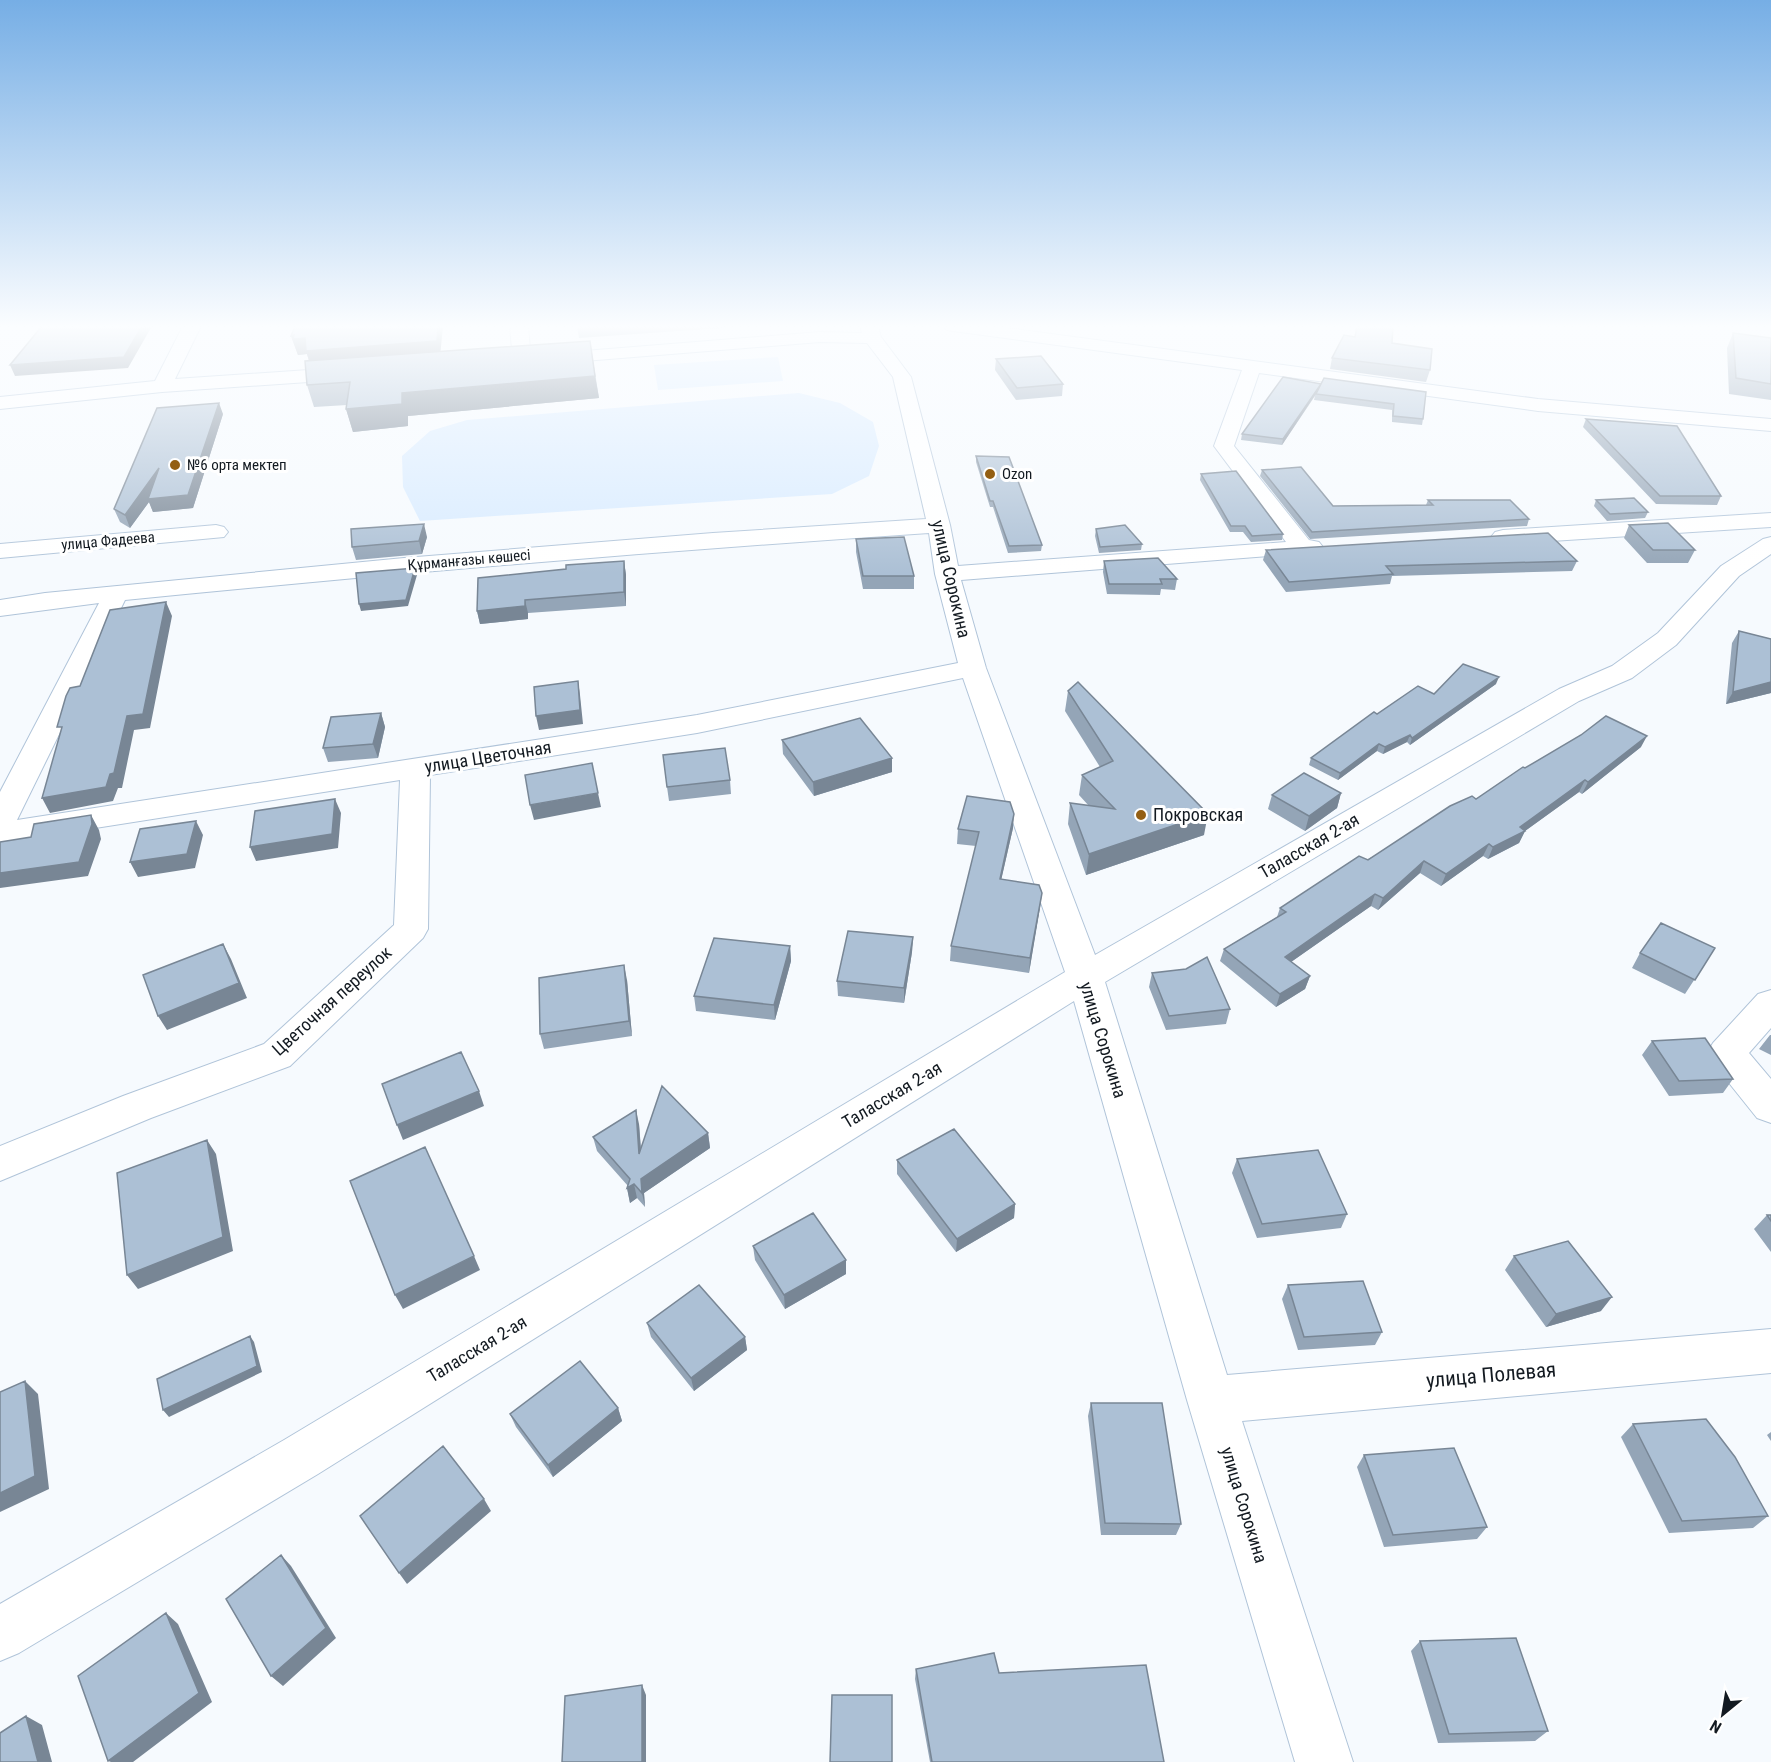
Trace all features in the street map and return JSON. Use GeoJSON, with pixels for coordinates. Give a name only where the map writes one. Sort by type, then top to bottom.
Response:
{"type":"FeatureCollection","features":[{"type":"Feature","properties":{"kind":"street","name":"улица Сорокина"},"geometry":{"type":"LineString","coordinates":[[910,408],[939,525],[947,574],[972,668],[1085,977],[1211,1400],[1324,1762]]}},
{"type":"Feature","properties":{"kind":"street"},"geometry":{"type":"LineString","coordinates":[[1237,408],[1224,446],[1303,548]]}},
{"type":"Feature","properties":{"kind":"street"},"geometry":{"type":"LineString","coordinates":[[1576,408],[1771,425]]}},
{"type":"Feature","properties":{"kind":"street"},"geometry":{"type":"LineString","coordinates":[[1482,538],[1771,520]]}},
{"type":"Feature","properties":{"kind":"street","name":"Құрманғазы көшесі"},"geometry":{"type":"LineString","coordinates":[[0,608],[416,564],[939,525]]}},
{"type":"Feature","properties":{"kind":"street","name":"улица Фадеева"},"geometry":{"type":"LineString","coordinates":[[0,551],[216,532]]}},
{"type":"Feature","properties":{"kind":"street","name":"Таласская 2-ая"},"geometry":{"type":"LineString","coordinates":[[0,1634],[311,1450],[1085,977],[1569,695],[1622,672],[1667,639],[1730,571],[1771,544]]}},
{"type":"Feature","properties":{"kind":"street"},"geometry":{"type":"LineString","coordinates":[[947,574],[1338,546]]}},
{"type":"Feature","properties":{"kind":"street"},"geometry":{"type":"LineString","coordinates":[[0,822],[116,594]]}},
{"type":"Feature","properties":{"kind":"street","name":"улица Цветочная"},"geometry":{"type":"LineString","coordinates":[[0,833],[697,724],[972,668]]}},
{"type":"Feature","properties":{"kind":"street","name":"Цветочная переулок"},"geometry":{"type":"LineString","coordinates":[[0,1164],[137,1107],[278,1055],[411,929],[415,769]]}},
{"type":"Feature","properties":{"kind":"street"},"geometry":{"type":"LineString","coordinates":[[1771,1004],[1726,1053],[1771,1107]]}},
{"type":"Feature","properties":{"kind":"street","name":"улица Полевая"},"geometry":{"type":"LineString","coordinates":[[1211,1400],[1771,1351]]}},
{"type":"Feature","properties":{"kind":"shaded area"},"geometry":{"type":"Polygon","coordinates":[[[612,408],[849,408],[873,422],[879,446],[869,476],[832,494],[420,521],[403,487],[402,456],[430,431],[467,420],[612,408]]]}},
{"type":"Feature","properties":{"kind":"building"},"geometry":{"type":"Polygon","coordinates":[[[157,408],[217,408],[188,495],[148,499],[159,468],[125,515],[114,509],[157,408]]]}},
{"type":"Feature","properties":{"kind":"building"},"geometry":{"type":"Polygon","coordinates":[[[1261,408],[1304,408],[1283,439],[1242,434],[1261,408]]]}},
{"type":"Feature","properties":{"kind":"building"},"geometry":{"type":"Polygon","coordinates":[[[1394,408],[1424,408],[1423,419],[1393,416],[1394,408]]]}},
{"type":"Feature","properties":{"kind":"building"},"geometry":{"type":"Polygon","coordinates":[[[1586,419],[1677,426],[1721,496],[1660,496],[1586,419]]]}},
{"type":"Feature","properties":{"kind":"building"},"geometry":{"type":"Polygon","coordinates":[[[976,456],[1009,457],[1042,545],[1009,546],[993,501],[990,501],[976,456]]]}},
{"type":"Feature","properties":{"kind":"building"},"geometry":{"type":"Polygon","coordinates":[[[1301,467],[1333,506],[1433,505],[1428,500],[1510,500],[1529,519],[1312,532],[1262,470],[1301,467]]]}},
{"type":"Feature","properties":{"kind":"building"},"geometry":{"type":"Polygon","coordinates":[[[1236,471],[1283,534],[1252,536],[1245,526],[1231,526],[1201,474],[1236,471]]]}},
{"type":"Feature","properties":{"kind":"building"},"geometry":{"type":"Polygon","coordinates":[[[1634,498],[1648,512],[1610,514],[1596,500],[1634,498]]]}},
{"type":"Feature","properties":{"kind":"building"},"geometry":{"type":"Polygon","coordinates":[[[1668,523],[1695,550],[1653,550],[1629,525],[1668,523]]]}},
{"type":"Feature","properties":{"kind":"building"},"geometry":{"type":"Polygon","coordinates":[[[424,524],[419,541],[352,547],[351,529],[424,524]]]}},
{"type":"Feature","properties":{"kind":"building"},"geometry":{"type":"Polygon","coordinates":[[[1125,525],[1142,544],[1100,547],[1096,529],[1125,525]]]}},
{"type":"Feature","properties":{"kind":"building"},"geometry":{"type":"Polygon","coordinates":[[[1548,533],[1577,561],[1386,566],[1393,574],[1289,582],[1266,550],[1548,533]]]}},
{"type":"Feature","properties":{"kind":"building"},"geometry":{"type":"Polygon","coordinates":[[[904,537],[914,576],[863,576],[856,539],[904,537]]]}},
{"type":"Feature","properties":{"kind":"building"},"geometry":{"type":"Polygon","coordinates":[[[1158,558],[1177,579],[1160,579],[1162,584],[1109,584],[1104,561],[1158,558]]]}},
{"type":"Feature","properties":{"kind":"building"},"geometry":{"type":"Polygon","coordinates":[[[624,561],[624,592],[525,600],[525,606],[477,611],[478,578],[566,569],[566,565],[624,561]]]}},
{"type":"Feature","properties":{"kind":"building"},"geometry":{"type":"Polygon","coordinates":[[[415,568],[406,600],[359,604],[356,573],[415,568]]]}},
{"type":"Feature","properties":{"kind":"building"},"geometry":{"type":"Polygon","coordinates":[[[166,602],[143,714],[127,716],[114,773],[110,774],[106,787],[42,798],[62,727],[57,727],[66,696],[70,688],[80,686],[110,610],[166,602]]]}},
{"type":"Feature","properties":{"kind":"building"},"geometry":{"type":"Polygon","coordinates":[[[1739,631],[1771,639],[1771,682],[1733,692],[1739,631]]]}},
{"type":"Feature","properties":{"kind":"building"},"geometry":{"type":"Polygon","coordinates":[[[1463,664],[1499,677],[1412,738],[1410,735],[1385,747],[1379,744],[1340,773],[1311,758],[1374,712],[1377,714],[1418,686],[1434,694],[1463,664]]]}},
{"type":"Feature","properties":{"kind":"building"},"geometry":{"type":"Polygon","coordinates":[[[578,681],[580,710],[536,716],[534,687],[578,681]]]}},
{"type":"Feature","properties":{"kind":"building"},"geometry":{"type":"Polygon","coordinates":[[[1078,682],[1208,814],[1089,854],[1070,803],[1115,809],[1082,775],[1113,761],[1068,691],[1078,682]]]}},
{"type":"Feature","properties":{"kind":"building"},"geometry":{"type":"Polygon","coordinates":[[[381,713],[373,744],[323,748],[331,717],[381,713]]]}},
{"type":"Feature","properties":{"kind":"building"},"geometry":{"type":"Polygon","coordinates":[[[1606,716],[1647,736],[1588,782],[1585,780],[1520,827],[1525,831],[1493,847],[1489,844],[1446,874],[1424,861],[1383,898],[1375,894],[1285,957],[1310,976],[1280,994],[1224,949],[1286,912],[1280,908],[1359,856],[1368,860],[1450,806],[1472,796],[1476,799],[1523,767],[1525,768],[1581,735],[1606,716]]]}},
{"type":"Feature","properties":{"kind":"building"},"geometry":{"type":"Polygon","coordinates":[[[860,718],[892,758],[813,782],[782,740],[860,718]]]}},
{"type":"Feature","properties":{"kind":"building"},"geometry":{"type":"Polygon","coordinates":[[[725,748],[730,780],[667,787],[663,755],[725,748]]]}},
{"type":"Feature","properties":{"kind":"building"},"geometry":{"type":"Polygon","coordinates":[[[592,763],[598,793],[530,805],[525,775],[592,763]]]}},
{"type":"Feature","properties":{"kind":"building"},"geometry":{"type":"Polygon","coordinates":[[[1304,773],[1341,793],[1309,816],[1272,795],[1304,773]]]}},
{"type":"Feature","properties":{"kind":"building"},"geometry":{"type":"Polygon","coordinates":[[[967,796],[1010,802],[1014,814],[1000,879],[1039,885],[1042,893],[1030,958],[951,946],[979,832],[958,829],[967,796]]]}},
{"type":"Feature","properties":{"kind":"building"},"geometry":{"type":"Polygon","coordinates":[[[335,799],[332,834],[250,847],[255,811],[335,799]]]}},
{"type":"Feature","properties":{"kind":"building"},"geometry":{"type":"Polygon","coordinates":[[[91,815],[92,824],[79,862],[0,873],[0,842],[31,837],[34,824],[91,815]]]}},
{"type":"Feature","properties":{"kind":"building"},"geometry":{"type":"Polygon","coordinates":[[[196,821],[187,854],[130,862],[140,829],[196,821]]]}},
{"type":"Feature","properties":{"kind":"building"},"geometry":{"type":"Polygon","coordinates":[[[1661,923],[1715,948],[1695,980],[1640,953],[1661,923]]]}},
{"type":"Feature","properties":{"kind":"building"},"geometry":{"type":"Polygon","coordinates":[[[848,931],[913,937],[904,988],[837,981],[848,931]]]}},
{"type":"Feature","properties":{"kind":"building"},"geometry":{"type":"Polygon","coordinates":[[[714,938],[790,946],[774,1005],[694,996],[714,938]]]}},
{"type":"Feature","properties":{"kind":"building"},"geometry":{"type":"Polygon","coordinates":[[[223,944],[239,983],[158,1016],[143,975],[223,944]]]}},
{"type":"Feature","properties":{"kind":"building"},"geometry":{"type":"Polygon","coordinates":[[[1207,957],[1230,1009],[1169,1016],[1152,973],[1186,969],[1207,957]]]}},
{"type":"Feature","properties":{"kind":"building"},"geometry":{"type":"Polygon","coordinates":[[[624,965],[629,1021],[540,1034],[539,978],[624,965]]]}},
{"type":"Feature","properties":{"kind":"building"},"geometry":{"type":"Polygon","coordinates":[[[1705,1038],[1733,1079],[1679,1081],[1652,1041],[1705,1038]]]}},
{"type":"Feature","properties":{"kind":"building"},"geometry":{"type":"Polygon","coordinates":[[[461,1052],[479,1091],[397,1125],[382,1084],[461,1052]]]}},
{"type":"Feature","properties":{"kind":"building"},"geometry":{"type":"Polygon","coordinates":[[[662,1086],[708,1133],[641,1179],[642,1193],[634,1184],[627,1188],[630,1179],[593,1137],[636,1110],[639,1154],[662,1086]]]}},
{"type":"Feature","properties":{"kind":"building"},"geometry":{"type":"Polygon","coordinates":[[[954,1129],[1015,1204],[957,1239],[897,1160],[954,1129]]]}},
{"type":"Feature","properties":{"kind":"building"},"geometry":{"type":"Polygon","coordinates":[[[207,1140],[223,1237],[127,1275],[117,1173],[207,1140]]]}},
{"type":"Feature","properties":{"kind":"building"},"geometry":{"type":"Polygon","coordinates":[[[425,1147],[474,1256],[395,1295],[350,1181],[425,1147]]]}},
{"type":"Feature","properties":{"kind":"building"},"geometry":{"type":"Polygon","coordinates":[[[1318,1150],[1347,1214],[1262,1224],[1237,1159],[1318,1150]]]}},
{"type":"Feature","properties":{"kind":"building"},"geometry":{"type":"Polygon","coordinates":[[[813,1213],[846,1260],[784,1295],[753,1246],[813,1213]]]}},
{"type":"Feature","properties":{"kind":"building"},"geometry":{"type":"Polygon","coordinates":[[[1568,1241],[1612,1297],[1556,1314],[1514,1256],[1568,1241]]]}},
{"type":"Feature","properties":{"kind":"building"},"geometry":{"type":"Polygon","coordinates":[[[1363,1281],[1382,1332],[1304,1337],[1288,1285],[1363,1281]]]}},
{"type":"Feature","properties":{"kind":"building"},"geometry":{"type":"Polygon","coordinates":[[[699,1285],[745,1337],[691,1378],[647,1323],[699,1285]]]}},
{"type":"Feature","properties":{"kind":"building"},"geometry":{"type":"Polygon","coordinates":[[[250,1336],[257,1366],[163,1410],[157,1379],[250,1336]]]}},
{"type":"Feature","properties":{"kind":"building"},"geometry":{"type":"Polygon","coordinates":[[[580,1361],[618,1408],[548,1465],[510,1414],[580,1361]]]}},
{"type":"Feature","properties":{"kind":"building"},"geometry":{"type":"Polygon","coordinates":[[[25,1381],[35,1476],[0,1493],[0,1392],[25,1381]]]}},
{"type":"Feature","properties":{"kind":"building"},"geometry":{"type":"Polygon","coordinates":[[[1091,1403],[1162,1403],[1181,1524],[1105,1523],[1091,1403]]]}},
{"type":"Feature","properties":{"kind":"building"},"geometry":{"type":"Polygon","coordinates":[[[1706,1419],[1735,1457],[1768,1516],[1682,1521],[1633,1424],[1706,1419]]]}},
{"type":"Feature","properties":{"kind":"building"},"geometry":{"type":"Polygon","coordinates":[[[443,1446],[484,1499],[399,1573],[360,1516],[443,1446]]]}},
{"type":"Feature","properties":{"kind":"building"},"geometry":{"type":"Polygon","coordinates":[[[1454,1448],[1487,1527],[1393,1535],[1364,1455],[1454,1448]]]}},
{"type":"Feature","properties":{"kind":"building"},"geometry":{"type":"Polygon","coordinates":[[[281,1555],[326,1628],[271,1676],[226,1599],[281,1555]]]}},
{"type":"Feature","properties":{"kind":"building"},"geometry":{"type":"Polygon","coordinates":[[[166,1613],[199,1693],[108,1761],[78,1676],[166,1613]]]}},
{"type":"Feature","properties":{"kind":"building"},"geometry":{"type":"Polygon","coordinates":[[[1516,1638],[1548,1731],[1449,1734],[1420,1641],[1516,1638]]]}},
{"type":"Feature","properties":{"kind":"building"},"geometry":{"type":"Polygon","coordinates":[[[994,1653],[999,1673],[1146,1665],[1164,1762],[932,1762],[916,1669],[994,1653]]]}},
{"type":"Feature","properties":{"kind":"building"},"geometry":{"type":"Polygon","coordinates":[[[642,1685],[642,1762],[562,1762],[565,1696],[642,1685]]]}},
{"type":"Feature","properties":{"kind":"building"},"geometry":{"type":"Polygon","coordinates":[[[832,1695],[892,1695],[892,1762],[830,1762],[832,1695]]]}},
{"type":"Feature","properties":{"kind":"building"},"geometry":{"type":"Polygon","coordinates":[[[26,1716],[38,1762],[0,1762],[0,1733],[26,1716]]]}},
{"type":"Feature","properties":{"kind":"place","name":"№6 орта мектеп"},"geometry":{"type":"Point","coordinates":[175,465]}},
{"type":"Feature","properties":{"kind":"place","name":"Ozon"},"geometry":{"type":"Point","coordinates":[990,474]}},
{"type":"Feature","properties":{"kind":"place","name":"Покровская"},"geometry":{"type":"Point","coordinates":[1141,815]}}]}
